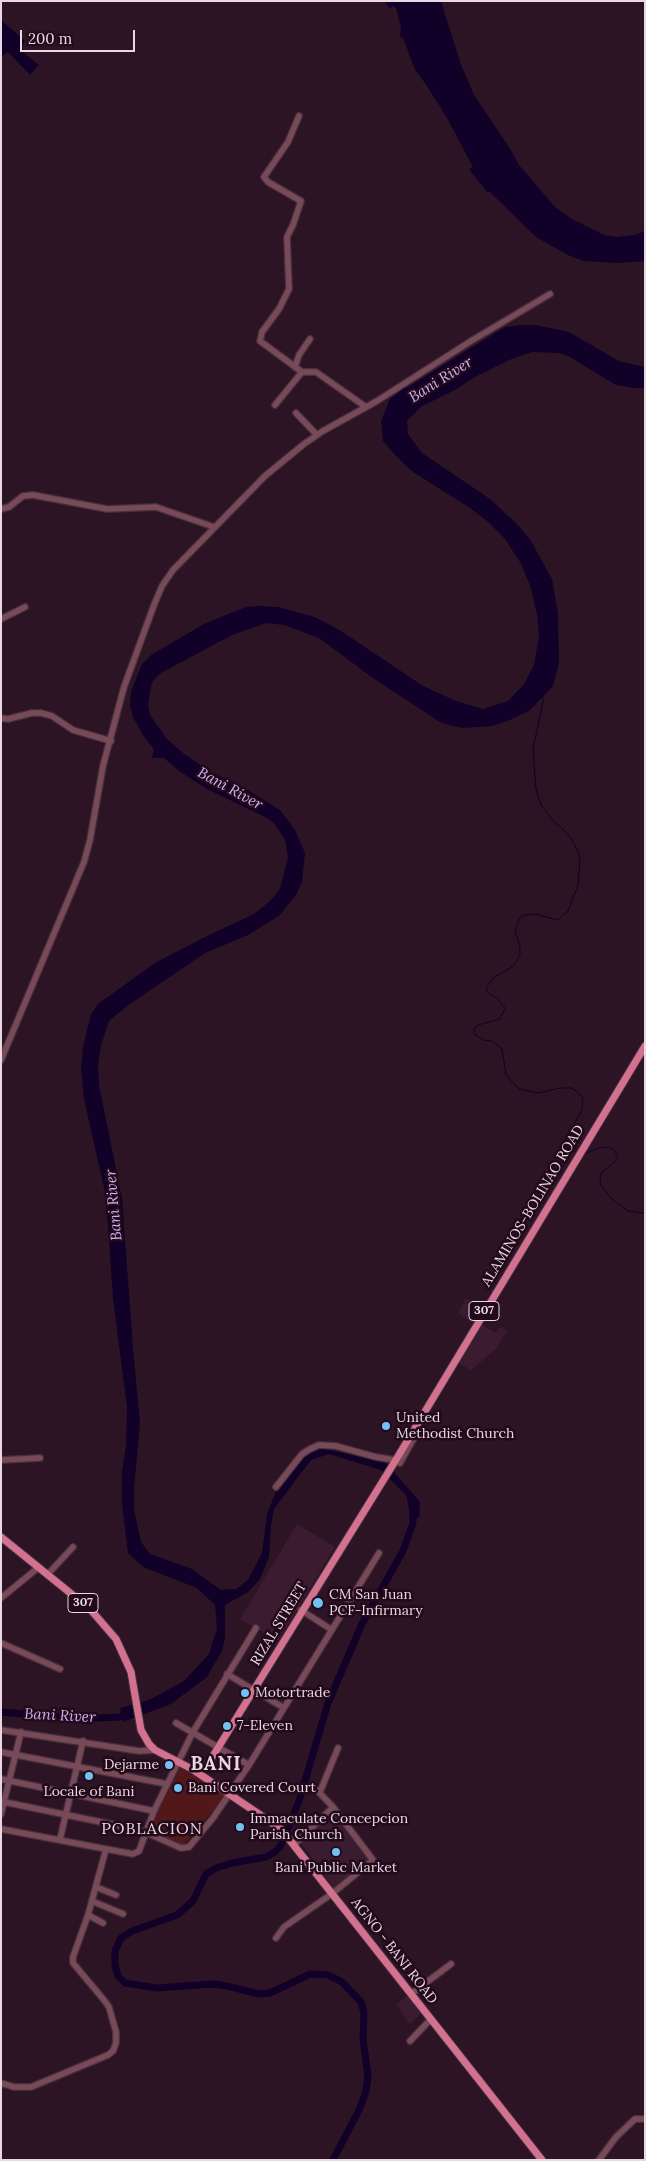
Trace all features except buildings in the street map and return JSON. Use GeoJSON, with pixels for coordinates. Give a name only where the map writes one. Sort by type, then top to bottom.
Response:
{"type":"FeatureCollection","features":[{"type":"Feature","properties":{"kind":"main road","name":"ALAMINOS-BOLINAO ROAD"},"geometry":{"type":"LineString","coordinates":[[381,1483],[396,1462],[412,1432],[645,1046]]}},
{"type":"Feature","properties":{"kind":"main road","name":"RIZAL STREET"},"geometry":{"type":"LineString","coordinates":[[208,1764],[301,1610],[381,1483]]}},
{"type":"Feature","properties":{"kind":"main road","name":"307"},"geometry":{"type":"LineString","coordinates":[[1,1537],[90,1609],[104,1623],[124,1654],[131,1672],[139,1719],[144,1736],[155,1750]]}},
{"type":"Feature","properties":{"kind":"main road"},"geometry":{"type":"LineString","coordinates":[[155,1750],[192,1769],[201,1768],[208,1764]]}},
{"type":"Feature","properties":{"kind":"main road"},"geometry":{"type":"LineString","coordinates":[[206,1778],[208,1764]]}},
{"type":"Feature","properties":{"kind":"main road","name":"AGNO - BANI ROAD"},"geometry":{"type":"LineString","coordinates":[[192,1769],[281,1829],[294,1843],[542,2160]]}},
{"type":"Feature","properties":{"kind":"street"},"geometry":{"type":"LineString","coordinates":[[299,116],[288,142],[264,177],[268,182],[301,201],[287,237],[289,289],[279,309],[264,329],[260,341],[302,372],[316,372],[366,407]]}},
{"type":"Feature","properties":{"kind":"street"},"geometry":{"type":"LineString","coordinates":[[1,1060],[84,862],[90,840],[103,766],[124,687],[162,586],[172,570],[265,476],[317,434],[366,407],[550,294]]}},
{"type":"Feature","properties":{"kind":"street"},"geometry":{"type":"LineString","coordinates":[[294,367],[299,355],[310,339]]}},
{"type":"Feature","properties":{"kind":"street"},"geometry":{"type":"LineString","coordinates":[[275,405],[302,372]]}},
{"type":"Feature","properties":{"kind":"street"},"geometry":{"type":"LineString","coordinates":[[296,412],[317,434]]}},
{"type":"Feature","properties":{"kind":"street"},"geometry":{"type":"LineString","coordinates":[[1,509],[8,507],[23,496],[33,495],[107,509],[156,507],[214,527]]}},
{"type":"Feature","properties":{"kind":"street"},"geometry":{"type":"LineString","coordinates":[[1,619],[25,607]]}},
{"type":"Feature","properties":{"kind":"street"},"geometry":{"type":"LineString","coordinates":[[1,718],[8,719],[32,712],[41,713],[56,719],[73,730],[111,741]]}},
{"type":"Feature","properties":{"kind":"street"},"geometry":{"type":"LineString","coordinates":[[276,1487],[302,1454],[319,1446],[336,1446],[396,1462]]}},
{"type":"Feature","properties":{"kind":"street"},"geometry":{"type":"LineString","coordinates":[[1,1460],[40,1458]]}},
{"type":"Feature","properties":{"kind":"street"},"geometry":{"type":"LineString","coordinates":[[48,1574],[74,1547]]}},
{"type":"Feature","properties":{"kind":"street"},"geometry":{"type":"LineString","coordinates":[[4,1802],[145,1832],[181,1848],[187,1848],[200,1836],[249,1765],[379,1553]]}},
{"type":"Feature","properties":{"kind":"street"},"geometry":{"type":"LineString","coordinates":[[1,1598],[38,1567]]}},
{"type":"Feature","properties":{"kind":"street"},"geometry":{"type":"LineString","coordinates":[[301,1610],[332,1630]]}},
{"type":"Feature","properties":{"kind":"street"},"geometry":{"type":"LineString","coordinates":[[1,1830],[60,1839],[135,1854],[139,1850],[154,1812],[193,1732],[256,1628]]}},
{"type":"Feature","properties":{"kind":"street"},"geometry":{"type":"LineString","coordinates":[[1,1643],[60,1669]]}},
{"type":"Feature","properties":{"kind":"street"},"geometry":{"type":"LineString","coordinates":[[227,1674],[284,1708]]}},
{"type":"Feature","properties":{"kind":"street"},"geometry":{"type":"LineString","coordinates":[[176,1723],[249,1765]]}},
{"type":"Feature","properties":{"kind":"street"},"geometry":{"type":"LineString","coordinates":[[1,1730],[139,1751],[155,1750]]}},
{"type":"Feature","properties":{"kind":"street"},"geometry":{"type":"LineString","coordinates":[[1,1814],[20,1732]]}},
{"type":"Feature","properties":{"kind":"street"},"geometry":{"type":"LineString","coordinates":[[60,1839],[83,1741]]}},
{"type":"Feature","properties":{"kind":"street"},"geometry":{"type":"LineString","coordinates":[[320,1792],[338,1748]]}},
{"type":"Feature","properties":{"kind":"street"},"geometry":{"type":"LineString","coordinates":[[1,1752],[167,1784]]}},
{"type":"Feature","properties":{"kind":"street"},"geometry":{"type":"LineString","coordinates":[[1,1779],[154,1812]]}},
{"type":"Feature","properties":{"kind":"street"},"geometry":{"type":"LineString","coordinates":[[276,1938],[284,1927],[333,1893],[373,1860],[320,1792],[314,1787]]}},
{"type":"Feature","properties":{"kind":"street"},"geometry":{"type":"LineString","coordinates":[[294,1843],[332,1807]]}},
{"type":"Feature","properties":{"kind":"street"},"geometry":{"type":"LineString","coordinates":[[1,2083],[14,2087],[31,2087],[108,2055],[113,2051],[116,2043],[116,2032],[108,2007],[73,1963],[106,1849]]}},
{"type":"Feature","properties":{"kind":"street"},"geometry":{"type":"LineString","coordinates":[[96,1887],[116,1895]]}},
{"type":"Feature","properties":{"kind":"street"},"geometry":{"type":"LineString","coordinates":[[92,1901],[123,1914]]}},
{"type":"Feature","properties":{"kind":"street"},"geometry":{"type":"LineString","coordinates":[[88,1915],[103,1923]]}},
{"type":"Feature","properties":{"kind":"street"},"geometry":{"type":"LineString","coordinates":[[411,1994],[451,1964]]}},
{"type":"Feature","properties":{"kind":"street"},"geometry":{"type":"LineString","coordinates":[[410,2041],[431,2019]]}},
{"type":"Feature","properties":{"kind":"street"},"geometry":{"type":"LineString","coordinates":[[599,2160],[616,2137],[635,2119],[645,2118]]}},
{"type":"Feature","properties":{"kind":"shaded area"},"geometry":{"type":"Polygon","coordinates":[[[466,1298],[483,1308],[473,1323],[458,1313],[466,1298]]]}},
{"type":"Feature","properties":{"kind":"shaded area"},"geometry":{"type":"Polygon","coordinates":[[[481,1324],[496,1333],[500,1327],[507,1331],[496,1349],[471,1370],[458,1363],[481,1324]]]}},
{"type":"Feature","properties":{"kind":"shaded area"},"geometry":{"type":"Polygon","coordinates":[[[297,1524],[335,1547],[278,1641],[240,1619],[297,1524]]]}},
{"type":"Feature","properties":{"kind":"shaded area"},"geometry":{"type":"Polygon","coordinates":[[[180,1767],[225,1796],[183,1846],[148,1832],[180,1767]]]}},
{"type":"Feature","properties":{"kind":"shaded area","name":"Bani Public Market"},"geometry":{"type":"Polygon","coordinates":[[[333,1812],[372,1860],[335,1890],[301,1843],[333,1812]]]}},
{"type":"Feature","properties":{"kind":"shaded area"},"geometry":{"type":"Polygon","coordinates":[[[408,1995],[421,2013],[410,2024],[396,2005],[408,1995]]]}},
{"type":"Feature","properties":{"kind":"water"},"geometry":{"type":"Polygon","coordinates":[[[389,1],[441,1],[461,65],[474,95],[519,165],[555,207],[570,218],[604,235],[617,237],[635,235],[645,231],[645,261],[619,263],[584,261],[570,256],[536,237],[490,192],[487,192],[469,169],[473,167],[447,118],[415,70],[403,38],[400,37],[401,28],[396,8],[393,6],[390,8],[385,3],[389,1]]]}},
{"type":"Feature","properties":{"kind":"water"},"geometry":{"type":"Polygon","coordinates":[[[1,20],[25,41],[22,47],[25,54],[39,65],[30,75],[8,52],[1,57],[1,20]]]}},
{"type":"Feature","properties":{"kind":"water"},"geometry":{"type":"Polygon","coordinates":[[[536,325],[569,332],[619,361],[645,367],[645,388],[635,388],[616,385],[570,357],[559,353],[532,352],[509,360],[422,406],[407,421],[408,434],[422,453],[490,499],[518,525],[531,541],[552,579],[558,613],[559,663],[553,686],[530,710],[492,726],[463,728],[449,725],[440,722],[373,678],[319,638],[284,625],[266,623],[232,635],[161,673],[153,681],[151,687],[148,705],[150,715],[167,739],[183,753],[212,773],[236,783],[280,810],[295,830],[305,853],[302,882],[296,895],[279,916],[248,935],[205,953],[127,1006],[109,1021],[101,1045],[98,1066],[99,1085],[122,1199],[140,1423],[134,1488],[134,1510],[141,1542],[150,1554],[192,1569],[221,1590],[236,1589],[248,1580],[262,1553],[267,1514],[277,1489],[306,1455],[321,1448],[386,1463],[420,1502],[419,1518],[410,1519],[407,1496],[381,1470],[329,1454],[311,1460],[274,1509],[269,1557],[260,1579],[248,1592],[225,1605],[225,1638],[222,1651],[207,1677],[171,1704],[123,1722],[120,1708],[149,1700],[184,1681],[209,1654],[217,1629],[215,1605],[197,1588],[143,1567],[128,1553],[122,1503],[122,1472],[126,1446],[127,1407],[113,1298],[106,1196],[84,1099],[81,1068],[83,1047],[91,1014],[98,1004],[155,963],[254,914],[270,901],[280,889],[288,857],[285,840],[274,823],[207,789],[179,771],[164,758],[152,758],[154,749],[144,737],[133,717],[130,705],[131,692],[142,664],[151,655],[204,624],[246,607],[260,606],[278,607],[315,617],[341,631],[423,686],[456,701],[483,709],[508,701],[524,684],[534,665],[539,636],[537,614],[530,585],[520,562],[505,539],[487,521],[413,472],[398,458],[383,441],[381,421],[390,399],[404,388],[505,327],[536,325]]]}},
{"type":"Feature","properties":{"kind":"waterway"},"geometry":{"type":"LineString","coordinates":[[543,695],[533,749],[536,789],[541,805],[554,822],[570,837],[578,851],[580,860],[578,885],[568,911],[558,920],[535,914],[524,915],[520,918],[515,931],[520,947],[520,956],[512,967],[493,978],[486,988],[488,993],[498,999],[505,1008],[500,1019],[478,1025],[474,1029],[474,1034],[483,1040],[492,1041],[502,1049],[506,1075],[519,1089],[538,1093],[560,1088],[572,1088],[580,1094],[583,1099],[582,1110],[565,1140],[567,1148],[578,1153]]}},
{"type":"Feature","properties":{"kind":"waterway"},"geometry":{"type":"LineString","coordinates":[[584,1154],[599,1148],[609,1147],[615,1151],[618,1158],[601,1173],[600,1183],[613,1200],[628,1211],[645,1213]]}},
{"type":"Feature","properties":{"kind":"waterway"},"geometry":{"type":"LineString","coordinates":[[333,2160],[360,2108],[366,2091],[368,2076],[363,2039],[364,2013],[361,2002],[342,1982],[328,1975],[310,1974],[270,1993],[259,1994],[212,1984],[157,1988],[125,1983],[118,1976],[115,1965],[115,1951],[121,1938],[132,1931],[177,1915],[193,1901],[206,1874],[216,1868],[232,1863],[266,1857],[275,1852],[281,1845],[299,1801],[328,1703],[362,1624],[403,1551],[413,1523],[413,1511]]}},
{"type":"Feature","properties":{"kind":"waterway","name":"Bani River"},"geometry":{"type":"LineString","coordinates":[[1,1712],[81,1719],[119,1717],[130,1713]]}},
{"type":"Feature","properties":{"kind":"place","name":"United Methodist Church"},"geometry":{"type":"Point","coordinates":[386,1426]}},
{"type":"Feature","properties":{"kind":"place","name":"CM San Juan PCF-Infirmary"},"geometry":{"type":"Point","coordinates":[318,1603]}},
{"type":"Feature","properties":{"kind":"place","name":"Motortrade"},"geometry":{"type":"Point","coordinates":[245,1693]}},
{"type":"Feature","properties":{"kind":"place","name":"7-Eleven"},"geometry":{"type":"Point","coordinates":[227,1726]}},
{"type":"Feature","properties":{"kind":"place","name":"Dejarme"},"geometry":{"type":"Point","coordinates":[169,1765]}},
{"type":"Feature","properties":{"kind":"place","name":"Locale of Bani"},"geometry":{"type":"Point","coordinates":[89,1776]}},
{"type":"Feature","properties":{"kind":"place","name":"Bani Covered Court"},"geometry":{"type":"Point","coordinates":[178,1788]}},
{"type":"Feature","properties":{"kind":"place","name":"Immaculate Concepcion Parish Church"},"geometry":{"type":"Point","coordinates":[240,1827]}},
{"type":"Feature","properties":{"kind":"place","name":"Bani Public Market"},"geometry":{"type":"Point","coordinates":[336,1852]}},
{"type":"Feature","properties":{"kind":"district","name":"BANI"},"geometry":{"type":"Point","coordinates":[216,1765]}},
{"type":"Feature","properties":{"kind":"district","name":"POBLACION"},"geometry":{"type":"Point","coordinates":[152,1829]}}]}
